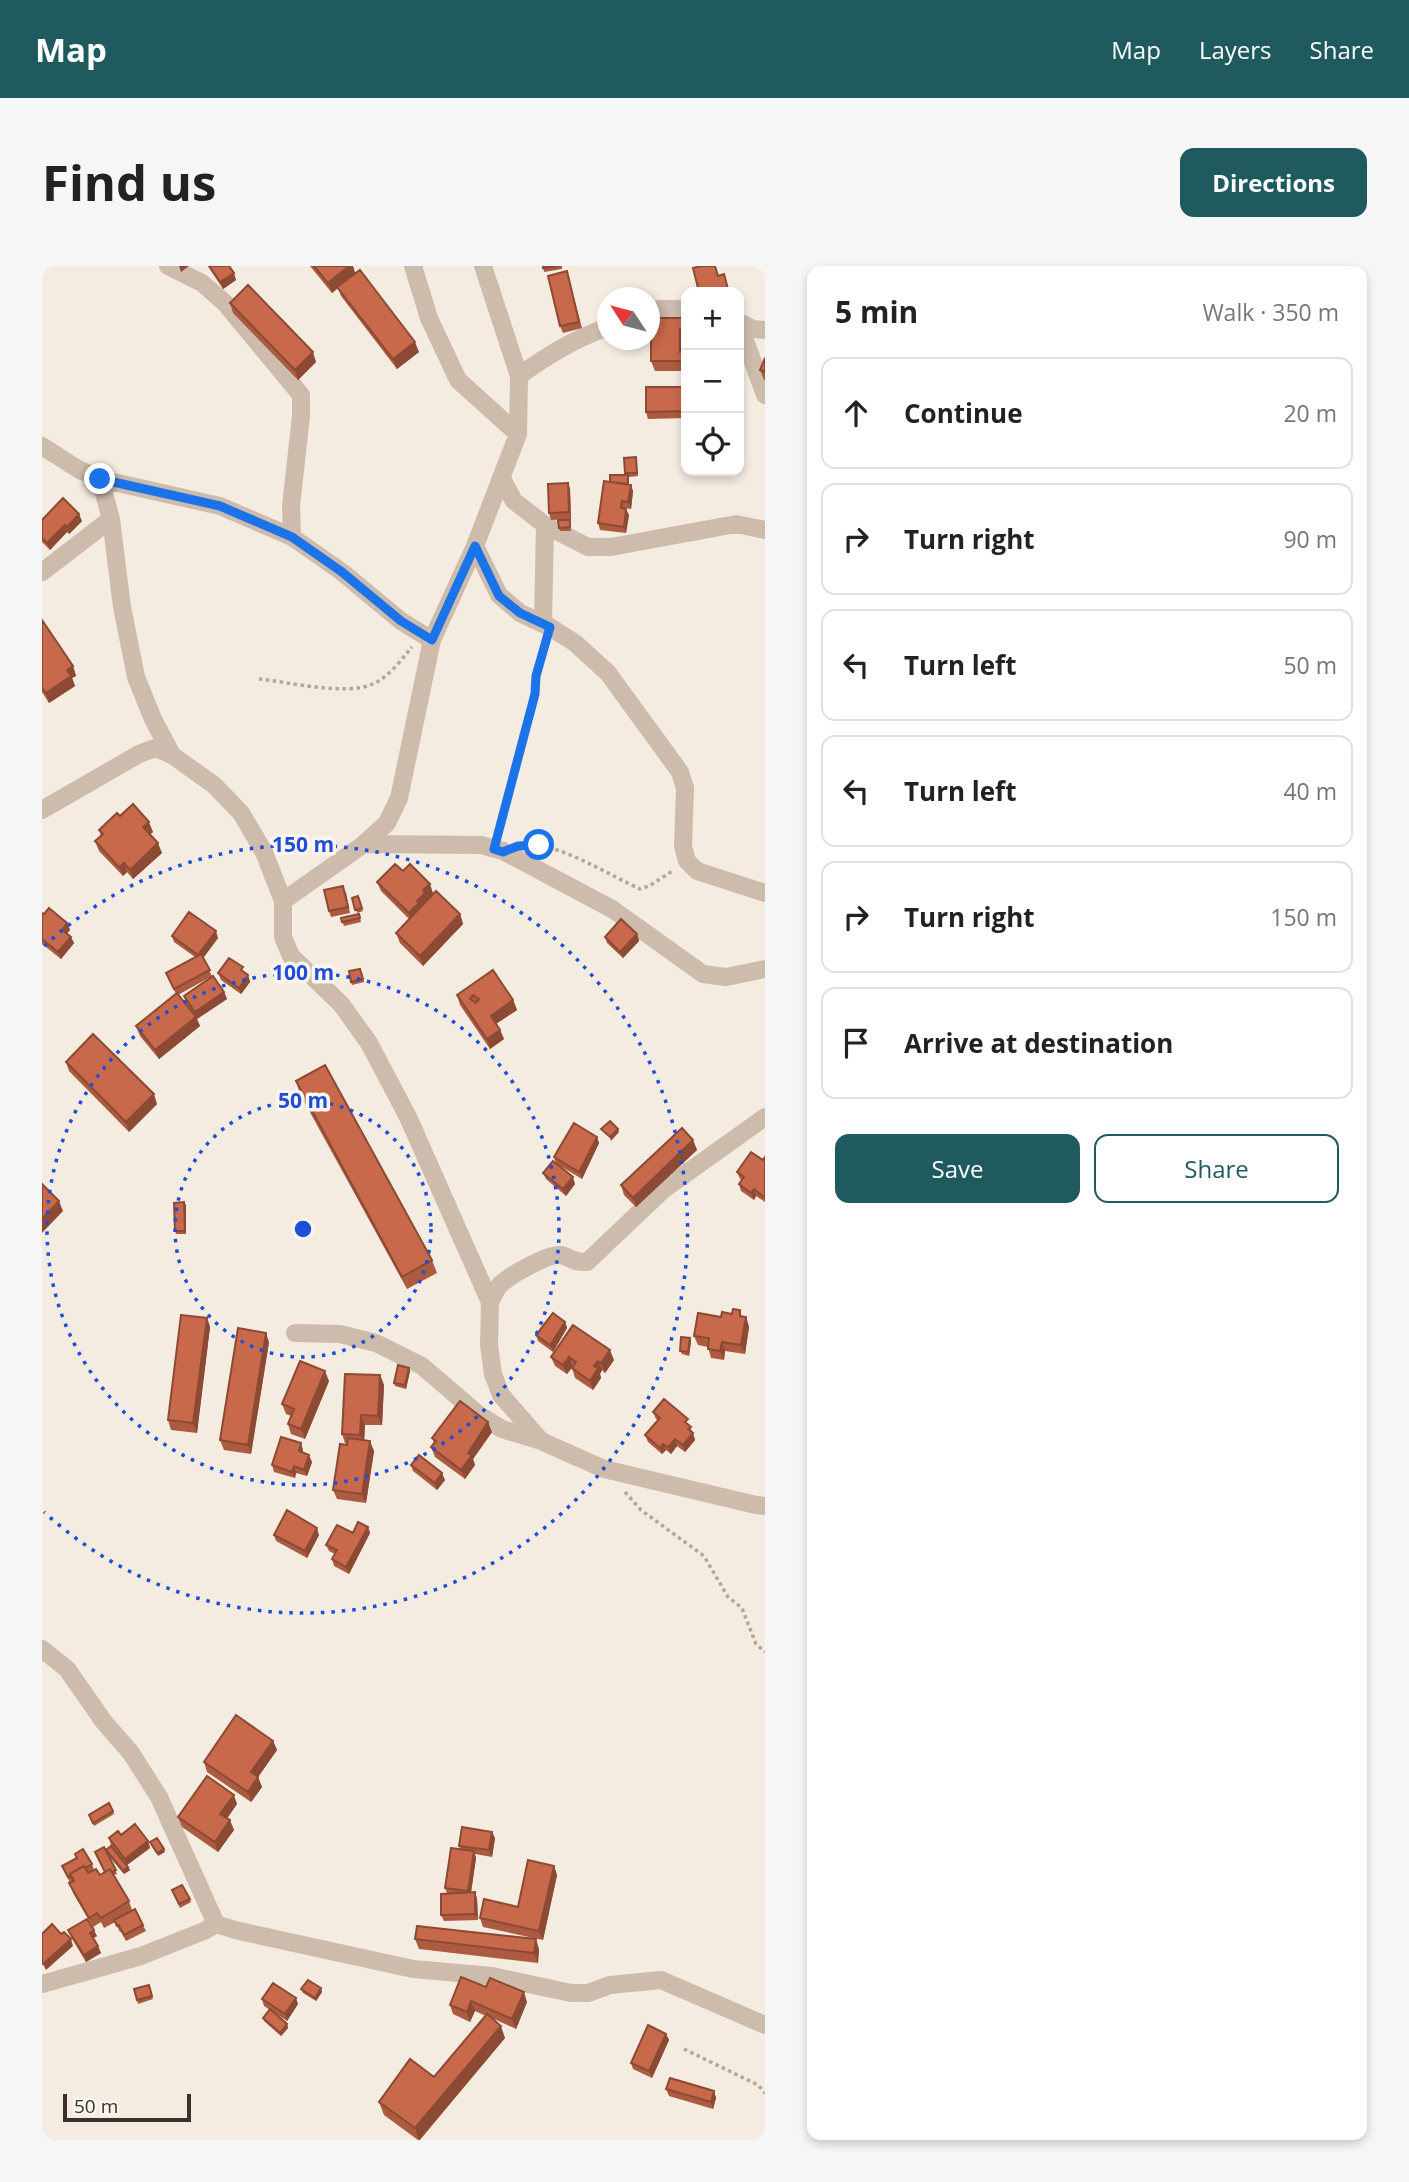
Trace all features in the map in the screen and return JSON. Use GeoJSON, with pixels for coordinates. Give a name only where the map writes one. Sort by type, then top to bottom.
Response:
{"type":"FeatureCollection","features":[{"type":"Feature","properties":{"kind":"street"},"geometry":{"type":"LineString","coordinates":[[168,266],[202,284],[225,303],[301,395],[290,506],[292,537]]}},
{"type":"Feature","properties":{"kind":"street"},"geometry":{"type":"LineString","coordinates":[[413,266],[429,318],[458,380],[518,434]]}},
{"type":"Feature","properties":{"kind":"street"},"geometry":{"type":"LineString","coordinates":[[282,901],[364,844],[387,824],[399,799],[427,637],[475,546],[518,434],[519,376],[483,266]]}},
{"type":"Feature","properties":{"kind":"street"},"geometry":{"type":"LineString","coordinates":[[660,309],[681,309]]}},
{"type":"Feature","properties":{"kind":"street"},"geometry":{"type":"LineString","coordinates":[[744,325],[765,330]]}},
{"type":"Feature","properties":{"kind":"street"},"geometry":{"type":"LineString","coordinates":[[519,376],[554,351],[597,331]]}},
{"type":"Feature","properties":{"kind":"street"},"geometry":{"type":"LineString","coordinates":[[744,337],[765,395]]}},
{"type":"Feature","properties":{"kind":"street"},"geometry":{"type":"LineString","coordinates":[[42,446],[78,469],[100,479],[220,506],[292,537],[342,572],[401,621],[427,637]]}},
{"type":"Feature","properties":{"kind":"street"},"geometry":{"type":"LineString","coordinates":[[501,477],[514,501],[545,525],[588,547],[611,547],[736,524],[765,530]]}},
{"type":"Feature","properties":{"kind":"street"},"geometry":{"type":"LineString","coordinates":[[100,479],[111,519],[122,607],[136,677],[153,719],[173,755]]}},
{"type":"Feature","properties":{"kind":"street"},"geometry":{"type":"LineString","coordinates":[[42,572],[111,519]]}},
{"type":"Feature","properties":{"kind":"street"},"geometry":{"type":"LineString","coordinates":[[545,525],[547,625]]}},
{"type":"Feature","properties":{"kind":"street"},"geometry":{"type":"LineString","coordinates":[[475,546],[499,596],[520,613],[547,625],[575,643],[608,673],[680,772],[685,788],[683,846],[687,861],[697,871],[765,893]]}},
{"type":"Feature","properties":{"kind":"street"},"geometry":{"type":"LineString","coordinates":[[42,810],[139,754],[155,748],[173,755],[214,785],[241,813],[264,852],[282,901],[283,937],[291,956],[341,1004],[369,1043],[408,1117],[490,1302],[489,1345],[493,1374],[501,1395],[541,1441]]}},
{"type":"Feature","properties":{"kind":"street"},"geometry":{"type":"LineString","coordinates":[[364,844],[481,845],[499,850],[612,909],[703,974],[726,977],[765,969]]}},
{"type":"Feature","properties":{"kind":"street"},"geometry":{"type":"LineString","coordinates":[[490,1302],[499,1285],[511,1275],[550,1256],[559,1254],[576,1262],[587,1262],[663,1190],[765,1117]]}},
{"type":"Feature","properties":{"kind":"street"},"geometry":{"type":"LineString","coordinates":[[295,1333],[340,1334],[376,1343],[422,1366],[480,1415],[502,1429],[541,1441],[604,1469],[765,1506]]}},
{"type":"Feature","properties":{"kind":"street"},"geometry":{"type":"LineString","coordinates":[[42,1650],[66,1669],[104,1722],[131,1753],[159,1797],[216,1924]]}},
{"type":"Feature","properties":{"kind":"street"},"geometry":{"type":"LineString","coordinates":[[42,1984],[141,1956],[216,1924],[413,1969],[492,1976],[570,1993],[588,1993],[610,1985],[661,1980],[765,2025]]}},
{"type":"Feature","properties":{"kind":"path"},"geometry":{"type":"LineString","coordinates":[[547,625],[535,694],[499,850],[539,845],[559,851],[640,889],[687,861]]}},
{"type":"Feature","properties":{"kind":"path"},"geometry":{"type":"LineString","coordinates":[[259,679],[349,690],[373,684],[390,672],[427,637]]}},
{"type":"Feature","properties":{"kind":"path"},"geometry":{"type":"LineString","coordinates":[[622,1489],[641,1510],[704,1556],[728,1597],[742,1608],[756,1644],[765,1652]]}},
{"type":"Feature","properties":{"kind":"path"},"geometry":{"type":"LineString","coordinates":[[684,2049],[758,2085],[765,2092]]}},
{"type":"Feature","properties":{"kind":"building"},"geometry":{"type":"Polygon","coordinates":[[[209,266],[229,266],[234,273],[220,282],[209,266]]]}},
{"type":"Feature","properties":{"kind":"building"},"geometry":{"type":"Polygon","coordinates":[[[314,266],[349,266],[328,283],[314,266]]]}},
{"type":"Feature","properties":{"kind":"building"},"geometry":{"type":"Polygon","coordinates":[[[715,266],[718,276],[724,274],[727,287],[698,287],[693,268],[715,266]]]}},
{"type":"Feature","properties":{"kind":"building"},"geometry":{"type":"Polygon","coordinates":[[[360,270],[415,342],[393,359],[337,287],[360,270]]]}},
{"type":"Feature","properties":{"kind":"building"},"geometry":{"type":"Polygon","coordinates":[[[567,271],[579,322],[560,326],[548,276],[567,271]]]}},
{"type":"Feature","properties":{"kind":"building"},"geometry":{"type":"Polygon","coordinates":[[[248,285],[313,352],[295,370],[230,303],[248,285]]]}},
{"type":"Feature","properties":{"kind":"building"},"geometry":{"type":"Polygon","coordinates":[[[660,318],[681,318],[681,361],[651,361],[651,350],[660,350],[660,318]]]}},
{"type":"Feature","properties":{"kind":"building"},"geometry":{"type":"Polygon","coordinates":[[[765,358],[765,372],[760,370],[765,358]]]}},
{"type":"Feature","properties":{"kind":"building"},"geometry":{"type":"Polygon","coordinates":[[[646,387],[681,387],[681,411],[646,412],[646,387]]]}},
{"type":"Feature","properties":{"kind":"building"},"geometry":{"type":"Polygon","coordinates":[[[636,457],[637,473],[625,473],[624,458],[636,457]]]}},
{"type":"Feature","properties":{"kind":"building"},"geometry":{"type":"Polygon","coordinates":[[[610,475],[628,475],[628,484],[610,482],[610,475]]]}},
{"type":"Feature","properties":{"kind":"building"},"geometry":{"type":"Polygon","coordinates":[[[604,481],[631,485],[628,502],[622,501],[621,508],[626,509],[624,527],[598,523],[604,481]]]}},
{"type":"Feature","properties":{"kind":"building"},"geometry":{"type":"Polygon","coordinates":[[[568,483],[569,512],[549,513],[548,484],[568,483]]]}},
{"type":"Feature","properties":{"kind":"building"},"geometry":{"type":"Polygon","coordinates":[[[63,498],[79,514],[47,543],[42,538],[42,520],[63,498]]]}},
{"type":"Feature","properties":{"kind":"building"},"geometry":{"type":"Polygon","coordinates":[[[558,520],[570,520],[570,527],[559,528],[558,520]]]}},
{"type":"Feature","properties":{"kind":"building"},"geometry":{"type":"Polygon","coordinates":[[[42,620],[73,666],[67,670],[71,676],[46,693],[42,688],[42,620]]]}},
{"type":"Feature","properties":{"kind":"building"},"geometry":{"type":"Polygon","coordinates":[[[133,804],[149,822],[143,827],[158,843],[130,870],[124,863],[119,867],[95,841],[103,834],[99,830],[117,813],[120,816],[133,804]]]}},
{"type":"Feature","properties":{"kind":"building"},"geometry":{"type":"Polygon","coordinates":[[[395,864],[403,871],[410,864],[430,884],[423,890],[425,893],[417,901],[419,903],[409,913],[377,882],[395,864]]]}},
{"type":"Feature","properties":{"kind":"building"},"geometry":{"type":"Polygon","coordinates":[[[343,886],[348,907],[329,911],[324,890],[343,886]]]}},
{"type":"Feature","properties":{"kind":"building"},"geometry":{"type":"Polygon","coordinates":[[[436,891],[460,914],[420,956],[396,933],[436,891]]]}},
{"type":"Feature","properties":{"kind":"building"},"geometry":{"type":"Polygon","coordinates":[[[358,896],[362,908],[355,910],[352,898],[358,896]]]}},
{"type":"Feature","properties":{"kind":"building"},"geometry":{"type":"Polygon","coordinates":[[[49,908],[67,923],[62,930],[71,937],[58,952],[42,939],[42,913],[49,908]]]}},
{"type":"Feature","properties":{"kind":"building"},"geometry":{"type":"Polygon","coordinates":[[[189,912],[216,931],[198,955],[172,936],[189,912]]]}},
{"type":"Feature","properties":{"kind":"building"},"geometry":{"type":"Polygon","coordinates":[[[359,914],[360,918],[342,922],[341,918],[359,914]]]}},
{"type":"Feature","properties":{"kind":"building"},"geometry":{"type":"Polygon","coordinates":[[[621,919],[637,934],[620,952],[605,937],[621,919]]]}},
{"type":"Feature","properties":{"kind":"building"},"geometry":{"type":"Polygon","coordinates":[[[201,954],[210,970],[174,989],[166,973],[201,954]]]}},
{"type":"Feature","properties":{"kind":"building"},"geometry":{"type":"Polygon","coordinates":[[[229,958],[243,967],[241,970],[248,975],[239,988],[218,973],[229,958]]]}},
{"type":"Feature","properties":{"kind":"building"},"geometry":{"type":"Polygon","coordinates":[[[360,969],[363,979],[351,982],[349,971],[360,969]]]}},
{"type":"Feature","properties":{"kind":"building"},"geometry":{"type":"Polygon","coordinates":[[[493,970],[513,1000],[491,1016],[500,1030],[487,1039],[457,995],[493,970]],[[473,995],[470,999],[476,1003],[479,999],[473,995]]]}},
{"type":"Feature","properties":{"kind":"building"},"geometry":{"type":"Polygon","coordinates":[[[213,976],[224,992],[195,1012],[184,996],[213,976]]]}},
{"type":"Feature","properties":{"kind":"building"},"geometry":{"type":"Polygon","coordinates":[[[177,993],[196,1017],[155,1050],[136,1026],[177,993]]]}},
{"type":"Feature","properties":{"kind":"building"},"geometry":{"type":"Polygon","coordinates":[[[93,1034],[154,1094],[126,1122],[66,1062],[93,1034]]]}},
{"type":"Feature","properties":{"kind":"building"},"geometry":{"type":"Polygon","coordinates":[[[325,1065],[432,1260],[402,1277],[296,1081],[325,1065]]]}},
{"type":"Feature","properties":{"kind":"building"},"geometry":{"type":"Polygon","coordinates":[[[610,1121],[618,1129],[610,1137],[601,1129],[610,1121]]]}},
{"type":"Feature","properties":{"kind":"building"},"geometry":{"type":"Polygon","coordinates":[[[574,1123],[597,1137],[579,1172],[554,1157],[574,1123]]]}},
{"type":"Feature","properties":{"kind":"building"},"geometry":{"type":"Polygon","coordinates":[[[682,1128],[693,1140],[633,1198],[621,1185],[682,1128]]]}},
{"type":"Feature","properties":{"kind":"building"},"geometry":{"type":"Polygon","coordinates":[[[751,1152],[763,1160],[765,1157],[764,1197],[754,1189],[751,1193],[739,1184],[744,1177],[737,1172],[751,1152]]]}},
{"type":"Feature","properties":{"kind":"building"},"geometry":{"type":"Polygon","coordinates":[[[553,1161],[573,1177],[563,1189],[543,1173],[553,1161]]]}},
{"type":"Feature","properties":{"kind":"building"},"geometry":{"type":"Polygon","coordinates":[[[42,1184],[59,1201],[42,1219],[42,1184]]]}},
{"type":"Feature","properties":{"kind":"building"},"geometry":{"type":"Polygon","coordinates":[[[184,1202],[185,1231],[175,1231],[174,1203],[184,1202]]]}},
{"type":"Feature","properties":{"kind":"building"},"geometry":{"type":"Polygon","coordinates":[[[733,1309],[740,1310],[740,1316],[746,1317],[741,1345],[722,1342],[720,1351],[708,1349],[709,1338],[694,1336],[698,1313],[721,1317],[722,1312],[732,1314],[733,1309]]]}},
{"type":"Feature","properties":{"kind":"building"},"geometry":{"type":"Polygon","coordinates":[[[553,1313],[565,1322],[550,1345],[536,1335],[553,1313]]]}},
{"type":"Feature","properties":{"kind":"building"},"geometry":{"type":"Polygon","coordinates":[[[181,1315],[207,1318],[193,1423],[168,1420],[181,1315]]]}},
{"type":"Feature","properties":{"kind":"building"},"geometry":{"type":"Polygon","coordinates":[[[573,1325],[610,1350],[601,1363],[598,1361],[594,1366],[598,1368],[590,1381],[572,1368],[576,1362],[569,1357],[563,1365],[551,1357],[573,1325]]]}},
{"type":"Feature","properties":{"kind":"building"},"geometry":{"type":"Polygon","coordinates":[[[238,1328],[266,1333],[248,1445],[220,1440],[238,1328]]]}},
{"type":"Feature","properties":{"kind":"building"},"geometry":{"type":"Polygon","coordinates":[[[681,1337],[690,1338],[688,1352],[680,1351],[681,1337]]]}},
{"type":"Feature","properties":{"kind":"building"},"geometry":{"type":"Polygon","coordinates":[[[300,1361],[325,1371],[301,1429],[288,1424],[294,1409],[282,1404],[300,1361]]]}},
{"type":"Feature","properties":{"kind":"building"},"geometry":{"type":"Polygon","coordinates":[[[398,1365],[409,1368],[405,1385],[394,1383],[398,1365]]]}},
{"type":"Feature","properties":{"kind":"building"},"geometry":{"type":"Polygon","coordinates":[[[345,1374],[380,1375],[378,1416],[361,1415],[360,1435],[342,1434],[345,1374]]]}},
{"type":"Feature","properties":{"kind":"building"},"geometry":{"type":"Polygon","coordinates":[[[664,1399],[688,1419],[685,1422],[693,1433],[683,1445],[675,1439],[668,1447],[663,1444],[660,1448],[645,1435],[660,1418],[653,1412],[664,1399]]]}},
{"type":"Feature","properties":{"kind":"building"},"geometry":{"type":"Polygon","coordinates":[[[460,1401],[488,1422],[468,1453],[472,1455],[461,1470],[431,1447],[436,1441],[432,1438],[460,1401]]]}},
{"type":"Feature","properties":{"kind":"building"},"geometry":{"type":"Polygon","coordinates":[[[281,1437],[301,1443],[299,1451],[309,1455],[304,1470],[294,1466],[292,1472],[272,1465],[281,1437]]]}},
{"type":"Feature","properties":{"kind":"building"},"geometry":{"type":"Polygon","coordinates":[[[348,1438],[370,1441],[362,1494],[333,1490],[340,1444],[347,1445],[348,1438]]]}},
{"type":"Feature","properties":{"kind":"building"},"geometry":{"type":"Polygon","coordinates":[[[419,1455],[442,1473],[435,1483],[411,1465],[419,1455]]]}},
{"type":"Feature","properties":{"kind":"building"},"geometry":{"type":"Polygon","coordinates":[[[287,1510],[317,1528],[305,1551],[274,1535],[287,1510]]]}},
{"type":"Feature","properties":{"kind":"building"},"geometry":{"type":"Polygon","coordinates":[[[358,1522],[368,1527],[346,1567],[332,1559],[337,1550],[326,1545],[337,1525],[353,1533],[358,1522]]]}},
{"type":"Feature","properties":{"kind":"building"},"geometry":{"type":"Polygon","coordinates":[[[236,1715],[273,1741],[251,1772],[258,1777],[248,1792],[204,1762],[236,1715]]]}},
{"type":"Feature","properties":{"kind":"building"},"geometry":{"type":"Polygon","coordinates":[[[207,1776],[234,1795],[220,1814],[230,1820],[215,1842],[178,1817],[207,1776]]]}},
{"type":"Feature","properties":{"kind":"building"},"geometry":{"type":"Polygon","coordinates":[[[109,1803],[113,1811],[93,1823],[89,1815],[109,1803]]]}},
{"type":"Feature","properties":{"kind":"building"},"geometry":{"type":"Polygon","coordinates":[[[135,1824],[148,1841],[125,1859],[109,1838],[118,1831],[121,1835],[135,1824]]]}},
{"type":"Feature","properties":{"kind":"building"},"geometry":{"type":"Polygon","coordinates":[[[462,1827],[492,1832],[489,1850],[459,1846],[462,1827]]]}},
{"type":"Feature","properties":{"kind":"building"},"geometry":{"type":"Polygon","coordinates":[[[157,1838],[164,1849],[157,1853],[150,1842],[157,1838]]]}},
{"type":"Feature","properties":{"kind":"building"},"geometry":{"type":"Polygon","coordinates":[[[111,1846],[128,1867],[123,1871],[106,1850],[111,1846]]]}},
{"type":"Feature","properties":{"kind":"building"},"geometry":{"type":"Polygon","coordinates":[[[104,1847],[116,1870],[112,1872],[110,1869],[105,1872],[95,1852],[104,1847]]]}},
{"type":"Feature","properties":{"kind":"building"},"geometry":{"type":"Polygon","coordinates":[[[451,1848],[474,1851],[468,1891],[445,1888],[451,1848]]]}},
{"type":"Feature","properties":{"kind":"building"},"geometry":{"type":"Polygon","coordinates":[[[83,1849],[92,1864],[68,1877],[62,1866],[77,1858],[75,1854],[83,1849]]]}},
{"type":"Feature","properties":{"kind":"building"},"geometry":{"type":"Polygon","coordinates":[[[528,1860],[554,1866],[539,1931],[480,1918],[484,1899],[518,1907],[528,1860]]]}},
{"type":"Feature","properties":{"kind":"building"},"geometry":{"type":"Polygon","coordinates":[[[84,1866],[88,1873],[96,1869],[100,1875],[110,1869],[129,1901],[101,1918],[97,1913],[89,1918],[69,1883],[74,1881],[70,1874],[84,1866]]]}},
{"type":"Feature","properties":{"kind":"building"},"geometry":{"type":"Polygon","coordinates":[[[182,1885],[190,1899],[179,1904],[172,1890],[182,1885]]]}},
{"type":"Feature","properties":{"kind":"building"},"geometry":{"type":"Polygon","coordinates":[[[475,1892],[475,1914],[441,1915],[441,1894],[475,1892]]]}},
{"type":"Feature","properties":{"kind":"building"},"geometry":{"type":"Polygon","coordinates":[[[135,1909],[143,1925],[124,1935],[114,1920],[135,1909]]]}},
{"type":"Feature","properties":{"kind":"building"},"geometry":{"type":"Polygon","coordinates":[[[87,1919],[94,1930],[90,1933],[98,1946],[84,1955],[68,1930],[87,1919]]]}},
{"type":"Feature","properties":{"kind":"building"},"geometry":{"type":"Polygon","coordinates":[[[52,1924],[61,1934],[64,1932],[71,1939],[43,1964],[42,1934],[52,1924]]]}},
{"type":"Feature","properties":{"kind":"building"},"geometry":{"type":"Polygon","coordinates":[[[417,1926],[536,1939],[534,1953],[415,1939],[417,1926]]]}},
{"type":"Feature","properties":{"kind":"building"},"geometry":{"type":"Polygon","coordinates":[[[461,1977],[486,1987],[490,1978],[524,1992],[512,2019],[471,2001],[467,2012],[450,2005],[461,1977]]]}},
{"type":"Feature","properties":{"kind":"building"},"geometry":{"type":"Polygon","coordinates":[[[308,1980],[321,1988],[315,1998],[301,1989],[308,1980]]]}},
{"type":"Feature","properties":{"kind":"building"},"geometry":{"type":"Polygon","coordinates":[[[273,1983],[296,1998],[285,2014],[262,1999],[273,1983]]]}},
{"type":"Feature","properties":{"kind":"building"},"geometry":{"type":"Polygon","coordinates":[[[149,1985],[152,1996],[137,2000],[134,1989],[149,1985]]]}},
{"type":"Feature","properties":{"kind":"building"},"geometry":{"type":"Polygon","coordinates":[[[270,2009],[287,2024],[280,2033],[263,2018],[270,2009]]]}},
{"type":"Feature","properties":{"kind":"building"},"geometry":{"type":"Polygon","coordinates":[[[487,2014],[501,2026],[415,2128],[379,2102],[410,2059],[434,2077],[487,2014]]]}},
{"type":"Feature","properties":{"kind":"building"},"geometry":{"type":"Polygon","coordinates":[[[648,2025],[666,2034],[649,2071],[631,2063],[648,2025]]]}},
{"type":"Feature","properties":{"kind":"building"},"geometry":{"type":"Polygon","coordinates":[[[670,2078],[714,2091],[711,2102],[666,2089],[670,2078]]]}},
{"type":"Feature","properties":{"kind":"route"},"geometry":{"type":"LineString","coordinates":[[100,479],[220,506],[292,537],[342,572],[401,621],[432,640],[475,546],[499,596],[520,613],[550,627],[494,849],[503,852],[518,846],[539,845]]}}]}
